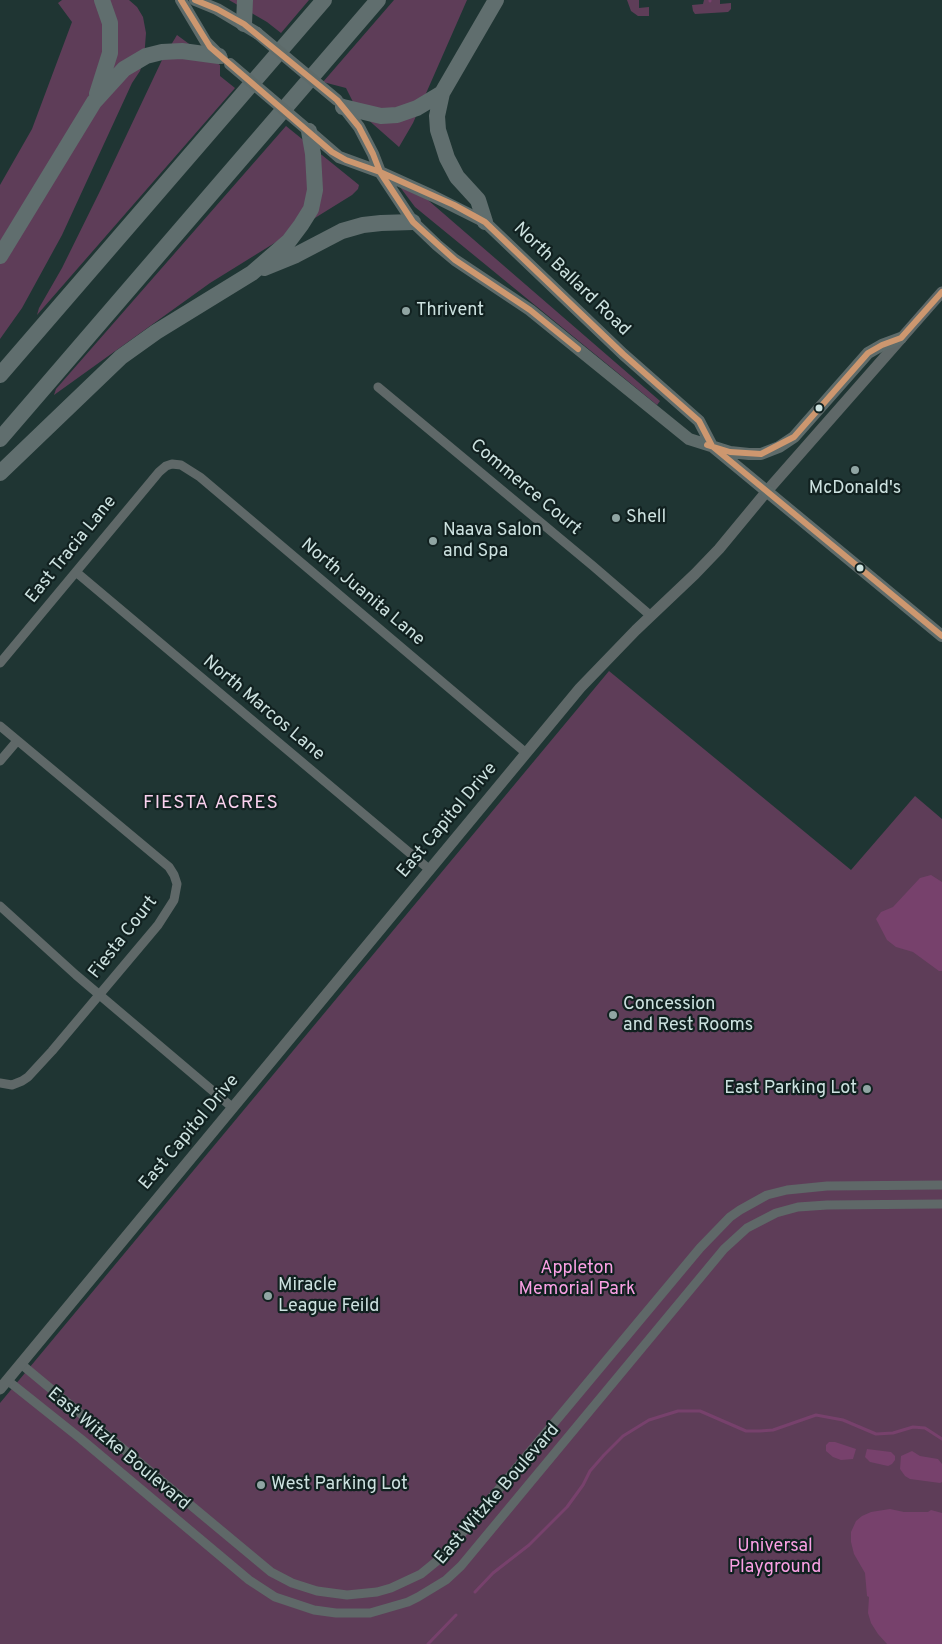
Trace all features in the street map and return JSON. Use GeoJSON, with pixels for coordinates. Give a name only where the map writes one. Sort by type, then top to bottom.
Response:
{"type":"FeatureCollection","features":[{"type":"Feature","properties":{"kind":"highway"},"geometry":{"type":"LineString","coordinates":[[94,102],[110,53],[110,23],[102,0]]}},
{"type":"Feature","properties":{"kind":"highway"},"geometry":{"type":"LineString","coordinates":[[245,0],[250,29]]}},
{"type":"Feature","properties":{"kind":"highway"},"geometry":{"type":"LineString","coordinates":[[0,375],[324,0]]}},
{"type":"Feature","properties":{"kind":"highway"},"geometry":{"type":"LineString","coordinates":[[0,439],[378,0]]}},
{"type":"Feature","properties":{"kind":"highway"},"geometry":{"type":"LineString","coordinates":[[485,222],[478,200],[457,177],[447,158],[438,130],[437,116],[442,93],[496,0]]}},
{"type":"Feature","properties":{"kind":"highway"},"geometry":{"type":"LineString","coordinates":[[0,256],[94,102],[124,69],[146,56],[162,52],[182,51],[225,60]]}},
{"type":"Feature","properties":{"kind":"highway"},"geometry":{"type":"LineString","coordinates":[[340,103],[382,116],[397,115],[417,108],[442,93]]}},
{"type":"Feature","properties":{"kind":"highway"},"geometry":{"type":"LineString","coordinates":[[0,473],[121,356],[156,332],[252,273],[289,241],[310,209],[315,190],[316,177],[309,131]]}},
{"type":"Feature","properties":{"kind":"highway"},"geometry":{"type":"LineString","coordinates":[[252,273],[296,255],[342,231],[362,225],[413,222]]}},
{"type":"Feature","properties":{"kind":"main road","name":"North Ballard Road"},"geometry":{"type":"LineString","coordinates":[[181,0],[206,42],[339,157],[380,172],[454,205],[485,222],[626,357],[699,421],[712,446]]}},
{"type":"Feature","properties":{"kind":"main road","name":"North Ballard Road"},"geometry":{"type":"LineString","coordinates":[[195,0],[217,9],[250,29],[340,103],[359,127],[380,172],[413,222],[455,260],[530,310],[689,439],[712,446],[942,636]]}},
{"type":"Feature","properties":{"kind":"main road"},"geometry":{"type":"LineString","coordinates":[[712,446],[730,452],[749,454],[761,454],[779,447],[794,437],[868,353],[901,338]]}},
{"type":"Feature","properties":{"kind":"street","name":"East Capitol Drive"},"geometry":{"type":"LineString","coordinates":[[4,1384],[580,688],[719,549],[767,491],[942,292]]}},
{"type":"Feature","properties":{"kind":"street","name":"Commerce Court"},"geometry":{"type":"LineString","coordinates":[[378,387],[650,616]]}},
{"type":"Feature","properties":{"kind":"street","name":"East Tracia Lane"},"geometry":{"type":"LineString","coordinates":[[0,663],[149,484],[166,466],[174,464]]}},
{"type":"Feature","properties":{"kind":"street","name":"North Juanita Lane"},"geometry":{"type":"LineString","coordinates":[[174,464],[189,469],[200,477],[526,753]]}},
{"type":"Feature","properties":{"kind":"street","name":"North Marcos Lane"},"geometry":{"type":"LineString","coordinates":[[76,572],[430,870]]}},
{"type":"Feature","properties":{"kind":"street"},"geometry":{"type":"LineString","coordinates":[[0,726],[17,741],[0,761]]}},
{"type":"Feature","properties":{"kind":"street","name":"Fiesta Court"},"geometry":{"type":"LineString","coordinates":[[0,1083],[12,1085],[28,1077],[100,995],[168,911],[176,894],[177,884],[174,875],[168,867],[17,741]]}},
{"type":"Feature","properties":{"kind":"street"},"geometry":{"type":"LineString","coordinates":[[0,906],[76,975],[233,1108]]}},
{"type":"Feature","properties":{"kind":"street","name":"East Witzke Boulevard"},"geometry":{"type":"LineString","coordinates":[[21,1364],[271,1572],[292,1583],[316,1591],[347,1595],[376,1592],[391,1588],[421,1574],[443,1556],[700,1248],[730,1217],[767,1196],[787,1190],[827,1186],[942,1185]]}},
{"type":"Feature","properties":{"kind":"street","name":"East Witzke Boulevard"},"geometry":{"type":"LineString","coordinates":[[4,1384],[81,1439],[249,1580],[275,1597],[314,1610],[336,1613],[370,1613],[408,1602],[418,1597],[446,1580],[461,1566],[724,1248],[747,1228],[776,1213],[798,1207],[942,1204]]}},
{"type":"Feature","properties":{"kind":"green space"},"geometry":{"type":"Polygon","coordinates":[[[62,0],[129,0],[137,7],[143,17],[146,33],[144,59],[62,235],[22,308],[0,339],[0,185],[32,129],[72,22],[58,3],[62,0]]]}},
{"type":"Feature","properties":{"kind":"green space"},"geometry":{"type":"Polygon","coordinates":[[[229,0],[309,0],[281,33],[267,22],[229,0]]]}},
{"type":"Feature","properties":{"kind":"green space"},"geometry":{"type":"Polygon","coordinates":[[[394,0],[467,0],[413,123],[399,147],[357,110],[346,88],[323,82],[394,0]]]}},
{"type":"Feature","properties":{"kind":"green space"},"geometry":{"type":"Polygon","coordinates":[[[627,0],[639,0],[639,8],[649,7],[649,16],[638,16],[631,11],[627,0]]]}},
{"type":"Feature","properties":{"kind":"green space"},"geometry":{"type":"Polygon","coordinates":[[[704,0],[720,0],[720,4],[731,3],[731,9],[728,12],[695,14],[692,5],[703,4],[704,0]]]}},
{"type":"Feature","properties":{"kind":"green space"},"geometry":{"type":"Polygon","coordinates":[[[177,35],[220,65],[220,76],[235,88],[37,315],[101,189],[162,60],[177,35]]]}},
{"type":"Feature","properties":{"kind":"green space"},"geometry":{"type":"Polygon","coordinates":[[[286,126],[359,185],[358,189],[352,195],[210,283],[54,395],[56,389],[286,126]]]}},
{"type":"Feature","properties":{"kind":"green space"},"geometry":{"type":"Polygon","coordinates":[[[399,175],[660,401],[657,405],[415,207],[400,187],[399,175]]]}},
{"type":"Feature","properties":{"kind":"green space","name":"Appleton Memorial Park"},"geometry":{"type":"Polygon","coordinates":[[[609,671],[851,870],[915,796],[942,819],[942,1644],[0,1644],[0,1403],[609,671]]]}},
{"type":"Feature","properties":{"kind":"shaded area"},"geometry":{"type":"Polygon","coordinates":[[[931,875],[942,882],[942,971],[939,971],[913,952],[896,947],[887,940],[876,919],[881,912],[893,907],[920,878],[931,875]]]}},
{"type":"Feature","properties":{"kind":"shaded area"},"geometry":{"type":"Polygon","coordinates":[[[829,1442],[835,1442],[856,1449],[853,1459],[841,1460],[833,1457],[826,1451],[826,1445],[829,1442]]]}},
{"type":"Feature","properties":{"kind":"shaded area"},"geometry":{"type":"Polygon","coordinates":[[[867,1449],[891,1452],[895,1456],[895,1460],[888,1466],[870,1462],[865,1457],[867,1449]]]}},
{"type":"Feature","properties":{"kind":"shaded area"},"geometry":{"type":"Polygon","coordinates":[[[912,1451],[920,1456],[938,1459],[942,1464],[942,1482],[910,1479],[905,1476],[900,1469],[901,1456],[912,1451]]]}},
{"type":"Feature","properties":{"kind":"shaded area"},"geometry":{"type":"Polygon","coordinates":[[[890,1509],[904,1512],[928,1512],[931,1510],[942,1513],[942,1644],[887,1644],[871,1623],[868,1613],[869,1597],[867,1596],[865,1573],[854,1554],[851,1532],[856,1521],[862,1516],[871,1512],[890,1509]]]}},
{"type":"Feature","properties":{"kind":"waterway"},"geometry":{"type":"LineString","coordinates":[[475,1592],[493,1573],[529,1545],[567,1507],[583,1485],[590,1471],[623,1436],[649,1420],[678,1411],[700,1411],[746,1431],[760,1431],[773,1430],[816,1415],[843,1420],[876,1434],[893,1433],[913,1427],[925,1428],[942,1439]]}},
{"type":"Feature","properties":{"kind":"waterway"},"geometry":{"type":"LineString","coordinates":[[428,1644],[456,1615]]}},
{"type":"Feature","properties":{"kind":"transit line"},"geometry":{"type":"LineString","coordinates":[[181,0],[210,47],[332,152],[346,160],[380,172],[454,205],[485,222],[623,354],[699,421],[712,446],[942,636]]}},
{"type":"Feature","properties":{"kind":"transit line"},"geometry":{"type":"LineString","coordinates":[[195,0],[217,9],[244,24],[337,100],[359,127],[380,172],[413,222],[455,260],[530,310],[578,349]]}},
{"type":"Feature","properties":{"kind":"transit line"},"geometry":{"type":"LineString","coordinates":[[707,445],[730,452],[761,454],[794,437],[868,353],[901,338],[942,292]]}},
{"type":"Feature","properties":{"kind":"place","name":"Thrivent"},"geometry":{"type":"Point","coordinates":[406,311]}},
{"type":"Feature","properties":{"kind":"place","name":"McDonald's"},"geometry":{"type":"Point","coordinates":[855,470]}},
{"type":"Feature","properties":{"kind":"place","name":"Shell"},"geometry":{"type":"Point","coordinates":[616,518]}},
{"type":"Feature","properties":{"kind":"place","name":"Naava Salon and Spa"},"geometry":{"type":"Point","coordinates":[433,541]}},
{"type":"Feature","properties":{"kind":"place","name":"Concession and Rest Rooms"},"geometry":{"type":"Point","coordinates":[613,1015]}},
{"type":"Feature","properties":{"kind":"place","name":"East Parking Lot"},"geometry":{"type":"Point","coordinates":[867,1089]}},
{"type":"Feature","properties":{"kind":"place","name":"Miracle League Feild"},"geometry":{"type":"Point","coordinates":[268,1296]}},
{"type":"Feature","properties":{"kind":"place","name":"West Parking Lot"},"geometry":{"type":"Point","coordinates":[261,1485]}},
{"type":"Feature","properties":{"kind":"district","name":"FIESTA ACRES"},"geometry":{"type":"Point","coordinates":[211,804]}},
{"type":"Feature","properties":{"kind":"park label","name":"Universal Playground"},"geometry":{"type":"Point","coordinates":[775,1557]}}]}
